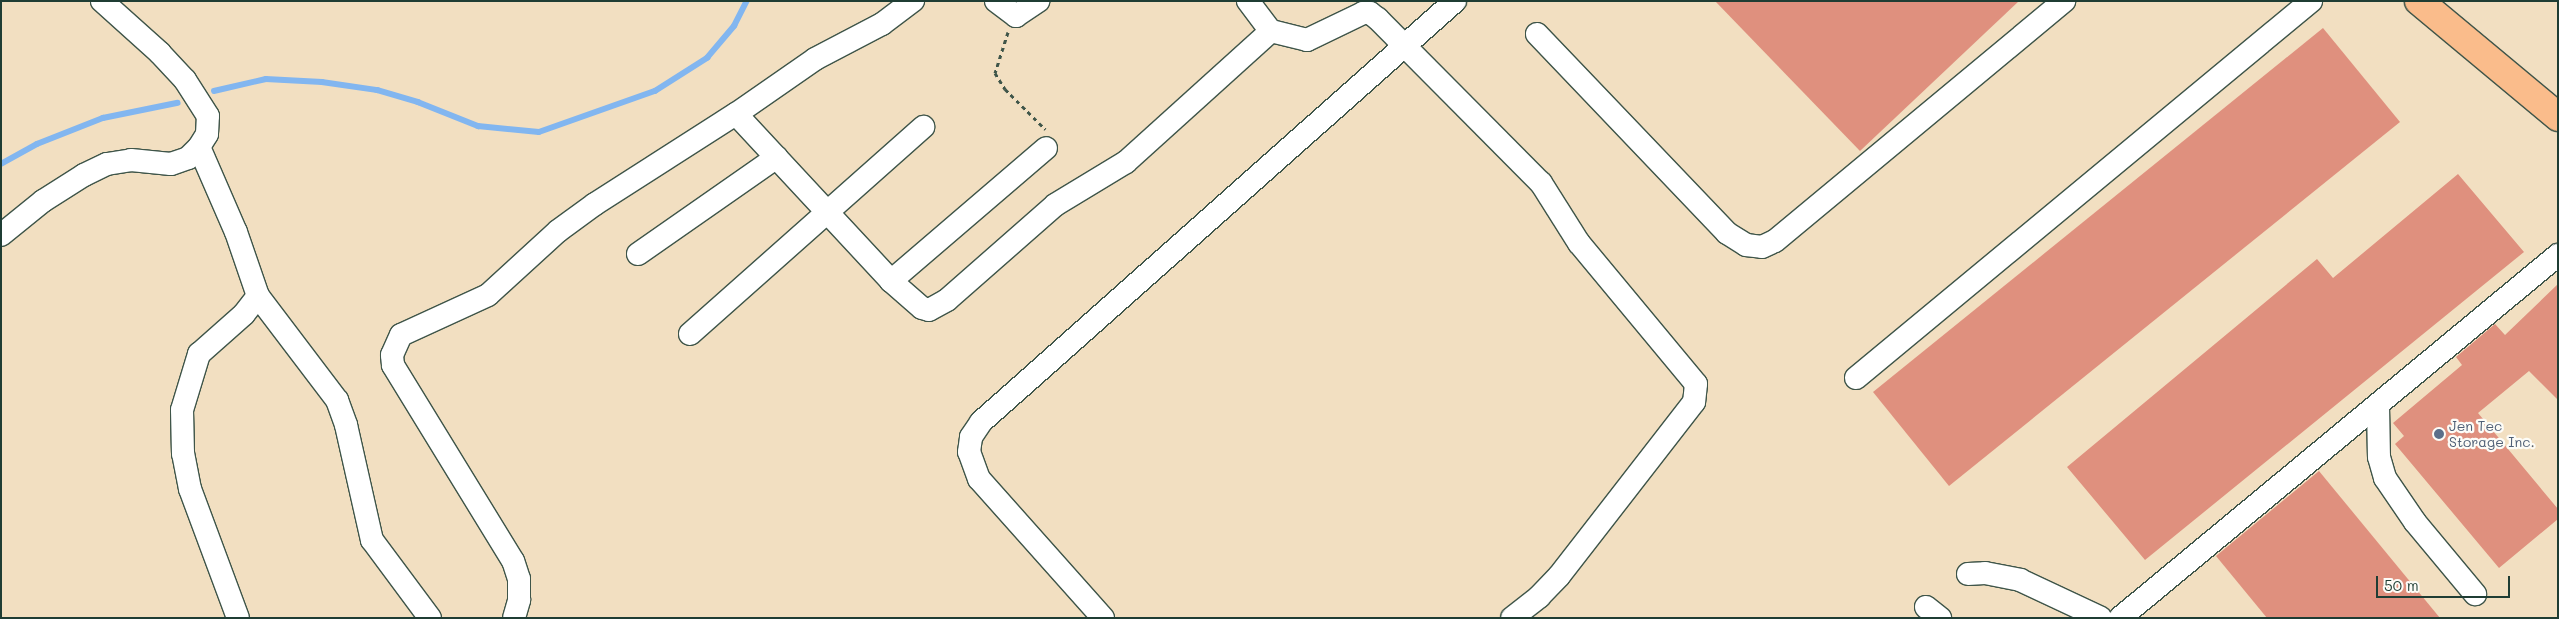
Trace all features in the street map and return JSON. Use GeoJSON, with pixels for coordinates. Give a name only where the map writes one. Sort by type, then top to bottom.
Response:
{"type":"FeatureCollection","features":[{"type":"Feature","properties":{"kind":"highway"},"geometry":{"type":"LineString","coordinates":[[2419,1],[2558,117]]}},
{"type":"Feature","properties":{"kind":"street"},"geometry":{"type":"LineString","coordinates":[[1,235],[43,200],[107,164],[131,160],[171,164],[188,158],[199,147],[207,134],[208,116],[202,102],[160,53],[102,1]]}},
{"type":"Feature","properties":{"kind":"street"},"geometry":{"type":"LineString","coordinates":[[514,618],[519,600],[520,579],[513,561],[404,386],[393,365],[392,355],[401,335],[411,328],[474,304],[595,204],[736,114],[815,59],[882,24],[913,1]]}},
{"type":"Feature","properties":{"kind":"street"},"geometry":{"type":"LineString","coordinates":[[996,1],[1016,16],[1038,1]]}},
{"type":"Feature","properties":{"kind":"street"},"geometry":{"type":"LineString","coordinates":[[1248,1],[1271,31],[1308,40],[1363,13],[1370,13],[1406,45],[1540,183],[1580,242],[1693,379],[1698,389],[1694,402],[1559,576],[1539,596],[1512,618]]}},
{"type":"Feature","properties":{"kind":"street"},"geometry":{"type":"LineString","coordinates":[[1103,618],[979,478],[969,452],[971,437],[981,422],[1455,1]]}},
{"type":"Feature","properties":{"kind":"street"},"geometry":{"type":"LineString","coordinates":[[1537,34],[1726,233],[1746,245],[1762,247],[1775,241],[2064,1]]}},
{"type":"Feature","properties":{"kind":"street"},"geometry":{"type":"LineString","coordinates":[[1856,378],[2311,1]]}},
{"type":"Feature","properties":{"kind":"street"},"geometry":{"type":"LineString","coordinates":[[736,114],[891,281],[922,308],[936,307],[1041,216],[1126,162],[1271,31]]}},
{"type":"Feature","properties":{"kind":"street"},"geometry":{"type":"LineString","coordinates":[[690,334],[923,127]]}},
{"type":"Feature","properties":{"kind":"street"},"geometry":{"type":"LineString","coordinates":[[199,147],[236,232],[258,296],[337,400],[346,425],[372,540],[420,614]]}},
{"type":"Feature","properties":{"kind":"street"},"geometry":{"type":"LineString","coordinates":[[891,281],[1046,148]]}},
{"type":"Feature","properties":{"kind":"street"},"geometry":{"type":"LineString","coordinates":[[638,254],[777,157]]}},
{"type":"Feature","properties":{"kind":"street"},"geometry":{"type":"LineString","coordinates":[[2120,618],[2354,421],[2378,406],[2558,255]]}},
{"type":"Feature","properties":{"kind":"street"},"geometry":{"type":"LineString","coordinates":[[238,618],[190,489],[183,454],[182,410],[199,354],[244,314],[258,296]]}},
{"type":"Feature","properties":{"kind":"street"},"geometry":{"type":"LineString","coordinates":[[2378,406],[2379,457],[2385,478],[2415,522],[2474,594]]}},
{"type":"Feature","properties":{"kind":"street"},"geometry":{"type":"LineString","coordinates":[[1968,574],[1993,574],[2020,580],[2101,618]]}},
{"type":"Feature","properties":{"kind":"path"},"geometry":{"type":"LineString","coordinates":[[1016,16],[1001,47],[995,73],[1002,85],[1046,132],[1050,140],[1046,148]]}},
{"type":"Feature","properties":{"kind":"building"},"geometry":{"type":"Polygon","coordinates":[[[1715,1],[2019,1],[1860,151],[1715,1]]]}},
{"type":"Feature","properties":{"kind":"building"},"geometry":{"type":"Polygon","coordinates":[[[2323,28],[2400,122],[1949,486],[1873,392],[2323,28]]]}},
{"type":"Feature","properties":{"kind":"building"},"geometry":{"type":"Polygon","coordinates":[[[2458,174],[2524,252],[2145,560],[2067,467],[2317,259],[2333,278],[2458,174]]]}},
{"type":"Feature","properties":{"kind":"building"},"geometry":{"type":"Polygon","coordinates":[[[2558,284],[2558,400],[2529,371],[2478,413],[2558,509],[2558,519],[2499,568],[2395,444],[2404,436],[2393,423],[2462,365],[2456,357],[2495,324],[2505,335],[2558,284]]]}},
{"type":"Feature","properties":{"kind":"building"},"geometry":{"type":"Polygon","coordinates":[[[2319,471],[2440,618],[2267,618],[2216,556],[2319,471]]]}},
{"type":"Feature","properties":{"kind":"waterway"},"geometry":{"type":"LineString","coordinates":[[214,91],[266,79],[322,82],[377,90],[418,102],[478,126],[539,132],[655,91],[707,58],[734,26],[747,1]]}},
{"type":"Feature","properties":{"kind":"waterway"},"geometry":{"type":"LineString","coordinates":[[1,164],[37,144],[103,118],[177,103]]}},
{"type":"Feature","properties":{"kind":"place","name":"Jen Tec Storage Inc."},"geometry":{"type":"Point","coordinates":[2439,434]}}]}
